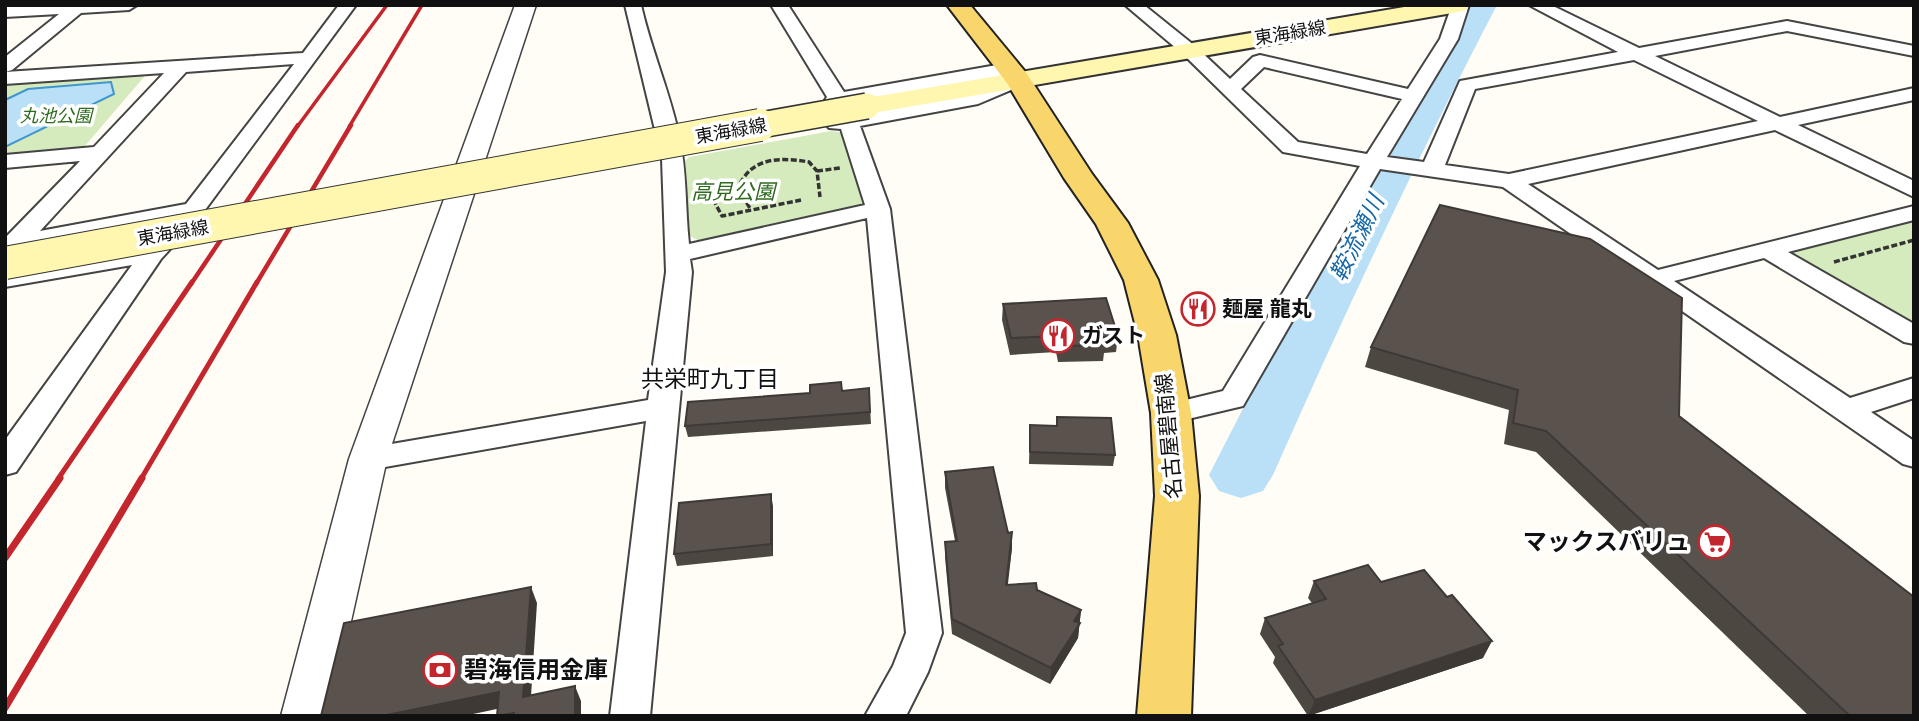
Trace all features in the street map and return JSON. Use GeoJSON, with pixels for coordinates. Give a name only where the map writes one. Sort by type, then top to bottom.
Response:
{"type":"FeatureCollection","features":[{"type":"Feature","properties":{"kind":"main road","name":"名古屋碧南線"},"geometry":{"type":"LineString","coordinates":[[958,5],[1013,74],[1079,178],[1112,223],[1142,280],[1157,335],[1171,413],[1177,496],[1164,716]]}},
{"type":"Feature","properties":{"kind":"main road","name":"東海緑線"},"geometry":{"type":"LineString","coordinates":[[9,250],[851,109],[1013,74],[1189,50],[1459,5]]}},
{"type":"Feature","properties":{"kind":"street"},"geometry":{"type":"LineString","coordinates":[[5,12],[129,5]]}},
{"type":"Feature","properties":{"kind":"street"},"geometry":{"type":"LineString","coordinates":[[5,464],[152,254],[194,209],[348,5]]}},
{"type":"Feature","properties":{"kind":"street"},"geometry":{"type":"LineString","coordinates":[[305,716],[368,459],[526,5]]}},
{"type":"Feature","properties":{"kind":"street"},"geometry":{"type":"LineString","coordinates":[[630,716],[679,272],[670,143],[640,40],[633,5]]}},
{"type":"Feature","properties":{"kind":"street"},"geometry":{"type":"LineString","coordinates":[[779,5],[851,109],[878,209],[924,633],[909,672],[885,716]]}},
{"type":"Feature","properties":{"kind":"street"},"geometry":{"type":"LineString","coordinates":[[1133,5],[1189,50],[1291,147],[1509,181],[1914,94]]}},
{"type":"Feature","properties":{"kind":"street"},"geometry":{"type":"LineString","coordinates":[[1171,413],[1233,399],[1377,162],[1411,94],[1451,35],[1452,17],[1459,5]]}},
{"type":"Feature","properties":{"kind":"street"},"geometry":{"type":"LineString","coordinates":[[1537,5],[1914,190]]}},
{"type":"Feature","properties":{"kind":"street"},"geometry":{"type":"LineString","coordinates":[[5,66],[78,7]]}},
{"type":"Feature","properties":{"kind":"street"},"geometry":{"type":"LineString","coordinates":[[1426,170],[1466,85],[1787,26],[1914,51]]}},
{"type":"Feature","properties":{"kind":"street"},"geometry":{"type":"LineString","coordinates":[[5,78],[306,58]]}},
{"type":"Feature","properties":{"kind":"street"},"geometry":{"type":"LineString","coordinates":[[1230,89],[1260,61],[1411,94]]}},
{"type":"Feature","properties":{"kind":"street"},"geometry":{"type":"LineString","coordinates":[[9,250],[180,67]]}},
{"type":"Feature","properties":{"kind":"street"},"geometry":{"type":"LineString","coordinates":[[466,179],[851,109]]}},
{"type":"Feature","properties":{"kind":"street"},"geometry":{"type":"LineString","coordinates":[[5,162],[99,153]]}},
{"type":"Feature","properties":{"kind":"street"},"geometry":{"type":"LineString","coordinates":[[1509,181],[1914,457]]}},
{"type":"Feature","properties":{"kind":"street"},"geometry":{"type":"LineString","coordinates":[[9,250],[194,209]]}},
{"type":"Feature","properties":{"kind":"street"},"geometry":{"type":"LineString","coordinates":[[678,254],[878,209]]}},
{"type":"Feature","properties":{"kind":"street"},"geometry":{"type":"LineString","coordinates":[[1652,279],[1914,213]]}},
{"type":"Feature","properties":{"kind":"street"},"geometry":{"type":"LineString","coordinates":[[1767,250],[1914,336]]}},
{"type":"Feature","properties":{"kind":"street"},"geometry":{"type":"LineString","coordinates":[[5,279],[152,254]]}},
{"type":"Feature","properties":{"kind":"street"},"geometry":{"type":"LineString","coordinates":[[1844,410],[1914,388]]}},
{"type":"Feature","properties":{"kind":"street"},"geometry":{"type":"LineString","coordinates":[[368,459],[662,408]]}},
{"type":"Feature","properties":{"kind":"path"},"geometry":{"type":"LineString","coordinates":[[709,192],[722,216],[822,196],[817,171],[809,162],[792,159],[753,164],[742,175],[738,188],[751,210]]}},
{"type":"Feature","properties":{"kind":"path"},"geometry":{"type":"LineString","coordinates":[[673,197],[738,188]]}},
{"type":"Feature","properties":{"kind":"path"},"geometry":{"type":"LineString","coordinates":[[1831,262],[1914,240]]}},
{"type":"Feature","properties":{"kind":"green space","name":"丸池公園"},"geometry":{"type":"Polygon","coordinates":[[[144,74],[84,147],[69,152],[5,156],[5,83],[144,74]]]}},
{"type":"Feature","properties":{"kind":"green space","name":"高見公園"},"geometry":{"type":"Polygon","coordinates":[[[831,131],[844,133],[862,201],[859,208],[701,242],[690,236],[683,163],[689,157],[831,131]]]}},
{"type":"Feature","properties":{"kind":"green space"},"geometry":{"type":"Polygon","coordinates":[[[1914,220],[1914,332],[1786,252],[1914,220]]]}},
{"type":"Feature","properties":{"kind":"water"},"geometry":{"type":"Polygon","coordinates":[[[111,82],[114,94],[5,147],[5,100],[28,89],[111,82]]]}},
{"type":"Feature","properties":{"kind":"building","name":"マックスバリュ"},"geometry":{"type":"Polygon","coordinates":[[[1440,205],[1590,239],[1682,298],[1679,416],[1914,597],[1914,716],[1850,716],[1546,431],[1513,423],[1518,390],[1371,347],[1440,205]]]}},
{"type":"Feature","properties":{"kind":"building"},"geometry":{"type":"Polygon","coordinates":[[[1106,298],[1118,336],[1103,337],[1105,345],[1059,346],[1057,336],[1011,338],[1003,304],[1106,298]]]}},
{"type":"Feature","properties":{"kind":"building"},"geometry":{"type":"Polygon","coordinates":[[[841,382],[842,391],[869,388],[870,412],[685,426],[688,402],[810,393],[810,385],[841,382]]]}},
{"type":"Feature","properties":{"kind":"building"},"geometry":{"type":"Polygon","coordinates":[[[1057,417],[1111,418],[1115,455],[1030,452],[1030,425],[1057,426],[1057,417]]]}},
{"type":"Feature","properties":{"kind":"building"},"geometry":{"type":"Polygon","coordinates":[[[993,467],[1008,533],[1012,532],[1006,585],[1036,583],[1037,590],[1081,610],[1074,621],[1080,623],[1051,668],[952,619],[945,542],[957,541],[945,472],[993,467]]]}},
{"type":"Feature","properties":{"kind":"building"},"geometry":{"type":"Polygon","coordinates":[[[771,494],[771,544],[674,554],[679,503],[771,494]]]}},
{"type":"Feature","properties":{"kind":"building"},"geometry":{"type":"Polygon","coordinates":[[[1368,565],[1381,582],[1424,570],[1447,597],[1452,595],[1492,641],[1315,700],[1278,646],[1283,644],[1265,618],[1326,599],[1314,581],[1368,565]]]}},
{"type":"Feature","properties":{"kind":"building","name":"碧海信用金庫"},"geometry":{"type":"Polygon","coordinates":[[[531,587],[523,697],[575,686],[575,716],[514,716],[514,713],[497,716],[499,692],[382,716],[321,716],[344,623],[531,587]]]}},
{"type":"Feature","properties":{"kind":"waterway","name":"鞍流瀬川"},"geometry":{"type":"LineString","coordinates":[[1241,475],[1339,269],[1402,146],[1480,5]]}},
{"type":"Feature","properties":{"kind":"railway"},"geometry":{"type":"LineString","coordinates":[[297,127],[387,5]]}},
{"type":"Feature","properties":{"kind":"railway"},"geometry":{"type":"LineString","coordinates":[[349,127],[422,5]]}},
{"type":"Feature","properties":{"kind":"railway"},"geometry":{"type":"LineString","coordinates":[[191,284],[298,125]]}},
{"type":"Feature","properties":{"kind":"railway"},"geometry":{"type":"LineString","coordinates":[[256,284],[351,125]]}},
{"type":"Feature","properties":{"kind":"railway"},"geometry":{"type":"LineString","coordinates":[[58,479],[192,282]]}},
{"type":"Feature","properties":{"kind":"railway"},"geometry":{"type":"LineString","coordinates":[[141,479],[257,282]]}},
{"type":"Feature","properties":{"kind":"railway"},"geometry":{"type":"LineString","coordinates":[[5,558],[60,478]]}},
{"type":"Feature","properties":{"kind":"railway"},"geometry":{"type":"LineString","coordinates":[[5,708],[142,478]]}},
{"type":"Feature","properties":{"kind":"place","name":"麺屋 龍丸"},"geometry":{"type":"Point","coordinates":[1198,309]}},
{"type":"Feature","properties":{"kind":"place","name":"ガスト"},"geometry":{"type":"Point","coordinates":[1058,336]}},
{"type":"Feature","properties":{"kind":"place","name":"マックスバリュ"},"geometry":{"type":"Point","coordinates":[1715,542]}},
{"type":"Feature","properties":{"kind":"place","name":"碧海信用金庫"},"geometry":{"type":"Point","coordinates":[440,670]}},
{"type":"Feature","properties":{"kind":"district","name":"共栄町九丁目"},"geometry":{"type":"Point","coordinates":[710,379]}}]}
